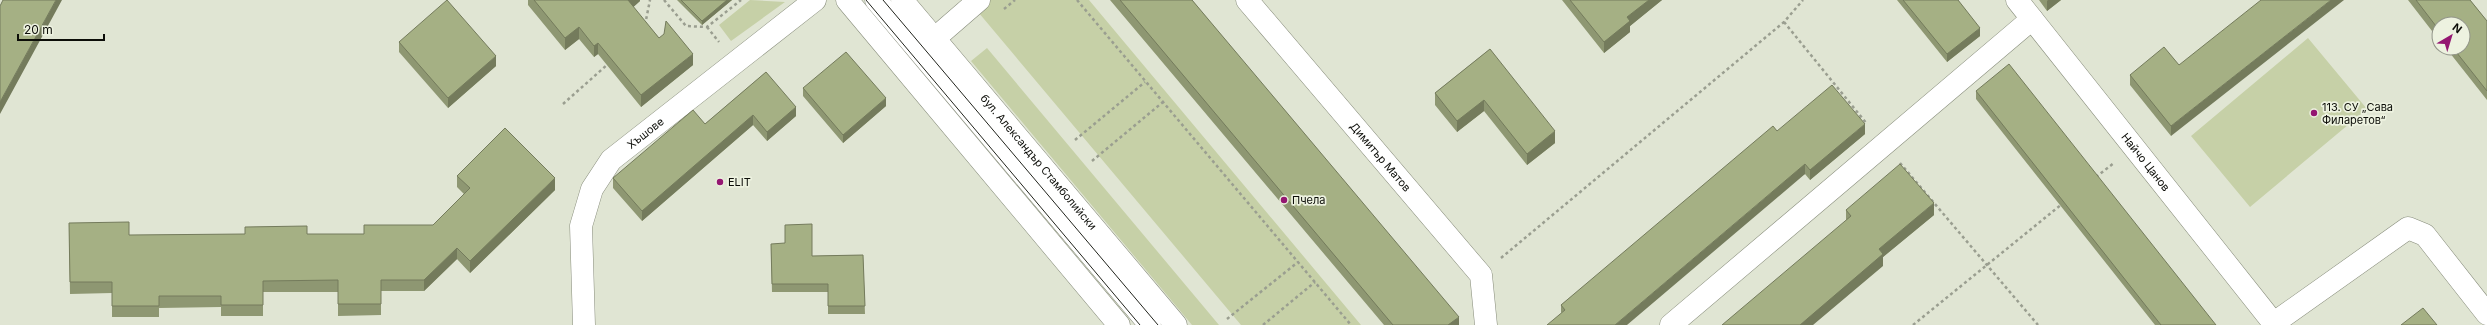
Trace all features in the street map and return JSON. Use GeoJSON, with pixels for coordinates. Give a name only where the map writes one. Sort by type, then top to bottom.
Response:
{"type":"FeatureCollection","features":[{"type":"Feature","properties":{"kind":"street","name":"Хъшове"},"geometry":{"type":"LineString","coordinates":[[584,325],[581,226],[592,189],[611,160],[815,0]]}},
{"type":"Feature","properties":{"kind":"street"},"geometry":{"type":"LineString","coordinates":[[847,0],[1119,325]]}},
{"type":"Feature","properties":{"kind":"street"},"geometry":{"type":"LineString","coordinates":[[876,0],[1150,325]]}},
{"type":"Feature","properties":{"kind":"street","name":"бул. Александър Стамболийски"},"geometry":{"type":"LineString","coordinates":[[902,0],[1176,325]]}},
{"type":"Feature","properties":{"kind":"street"},"geometry":{"type":"LineString","coordinates":[[934,38],[979,0]]}},
{"type":"Feature","properties":{"kind":"street","name":"Димитър Матов"},"geometry":{"type":"LineString","coordinates":[[1247,0],[1481,276]]}},
{"type":"Feature","properties":{"kind":"street","name":"Найчо Цанов"},"geometry":{"type":"LineString","coordinates":[[2017,0],[2274,324]]}},
{"type":"Feature","properties":{"kind":"street"},"geometry":{"type":"LineString","coordinates":[[1671,325],[2032,19]]}},
{"type":"Feature","properties":{"kind":"street"},"geometry":{"type":"LineString","coordinates":[[2274,324],[2408,228],[2425,235],[2487,314]]}},
{"type":"Feature","properties":{"kind":"street"},"geometry":{"type":"LineString","coordinates":[[1481,276],[1486,325]]}},
{"type":"Feature","properties":{"kind":"path"},"geometry":{"type":"LineString","coordinates":[[644,32],[650,0]]}},
{"type":"Feature","properties":{"kind":"path"},"geometry":{"type":"LineString","coordinates":[[664,0],[686,26],[707,27],[741,0]]}},
{"type":"Feature","properties":{"kind":"path"},"geometry":{"type":"LineString","coordinates":[[1077,0],[1351,325]]}},
{"type":"Feature","properties":{"kind":"path"},"geometry":{"type":"LineString","coordinates":[[1481,276],[1784,22],[1803,0]]}},
{"type":"Feature","properties":{"kind":"path"},"geometry":{"type":"LineString","coordinates":[[1784,22],[1884,144],[2038,325]]}},
{"type":"Feature","properties":{"kind":"path"},"geometry":{"type":"LineString","coordinates":[[563,104],[609,63]]}},
{"type":"Feature","properties":{"kind":"path"},"geometry":{"type":"LineString","coordinates":[[1075,140],[1146,82]]}},
{"type":"Feature","properties":{"kind":"path"},"geometry":{"type":"LineString","coordinates":[[1092,161],[1163,102]]}},
{"type":"Feature","properties":{"kind":"path"},"geometry":{"type":"LineString","coordinates":[[2090,182],[2134,148]]}},
{"type":"Feature","properties":{"kind":"path"},"geometry":{"type":"LineString","coordinates":[[1913,325],[1986,264],[2066,201]]}},
{"type":"Feature","properties":{"kind":"path"},"geometry":{"type":"LineString","coordinates":[[1227,319],[1298,262]]}},
{"type":"Feature","properties":{"kind":"path"},"geometry":{"type":"LineString","coordinates":[[1263,325],[1315,282]]}},
{"type":"Feature","properties":{"kind":"green space"},"geometry":{"type":"Polygon","coordinates":[[[750,0],[785,2],[731,41],[719,25],[750,0]]]}},
{"type":"Feature","properties":{"kind":"green space"},"geometry":{"type":"Polygon","coordinates":[[[968,0],[1089,0],[1361,325],[1241,325],[968,0]]]}},
{"type":"Feature","properties":{"kind":"green space"},"geometry":{"type":"Polygon","coordinates":[[[2308,38],[2367,109],[2250,207],[2191,136],[2308,38]]]}},
{"type":"Feature","properties":{"kind":"green space"},"geometry":{"type":"Polygon","coordinates":[[[987,48],[1219,325],[1192,325],[971,61],[987,48]]]}},
{"type":"Feature","properties":{"kind":"building"},"geometry":{"type":"Polygon","coordinates":[[[3,0],[56,0],[0,102],[0,6],[3,0]]]}},
{"type":"Feature","properties":{"kind":"building"},"geometry":{"type":"Polygon","coordinates":[[[447,0],[496,56],[448,98],[399,42],[447,0]]]}},
{"type":"Feature","properties":{"kind":"building"},"geometry":{"type":"Polygon","coordinates":[[[534,0],[628,0],[659,38],[664,34],[666,21],[693,54],[641,95],[598,43],[594,46],[579,27],[565,38],[534,0]]]}},
{"type":"Feature","properties":{"kind":"building"},"geometry":{"type":"Polygon","coordinates":[[[681,0],[727,0],[702,21],[681,0]]]}},
{"type":"Feature","properties":{"kind":"building"},"geometry":{"type":"Polygon","coordinates":[[[1120,0],[1192,0],[1459,317],[1448,325],[1393,325],[1120,0]]]}},
{"type":"Feature","properties":{"kind":"building"},"geometry":{"type":"Polygon","coordinates":[[[1570,0],[1649,0],[1627,17],[1630,21],[1604,42],[1570,0]]]}},
{"type":"Feature","properties":{"kind":"building"},"geometry":{"type":"Polygon","coordinates":[[[1903,0],[1958,0],[1980,28],[1947,54],[1903,0]]]}},
{"type":"Feature","properties":{"kind":"building"},"geometry":{"type":"Polygon","coordinates":[[[2261,0],[2331,0],[2171,126],[2130,75],[2164,47],[2179,65],[2261,0]]]}},
{"type":"Feature","properties":{"kind":"building"},"geometry":{"type":"Polygon","coordinates":[[[2416,0],[2470,0],[2487,21],[2487,91],[2459,56],[2471,56],[2471,16],[2431,16],[2431,20],[2416,0]]]}},
{"type":"Feature","properties":{"kind":"building"},"geometry":{"type":"Polygon","coordinates":[[[1490,49],[1555,131],[1527,154],[1484,100],[1457,121],[1435,93],[1490,49]]]}},
{"type":"Feature","properties":{"kind":"building"},"geometry":{"type":"Polygon","coordinates":[[[846,52],[886,98],[843,135],[803,88],[846,52]]]}},
{"type":"Feature","properties":{"kind":"building"},"geometry":{"type":"Polygon","coordinates":[[[2009,64],[2216,325],[2161,325],[1976,91],[2009,64]]]}},
{"type":"Feature","properties":{"kind":"building"},"geometry":{"type":"Polygon","coordinates":[[[766,72],[796,107],[767,132],[753,115],[642,211],[613,178],[693,110],[705,124],[766,72]]]}},
{"type":"Feature","properties":{"kind":"building"},"geometry":{"type":"Polygon","coordinates":[[[1832,85],[1865,124],[1810,170],[1805,164],[1615,325],[1547,325],[1565,310],[1561,305],[1773,126],[1777,131],[1832,85]]]}},
{"type":"Feature","properties":{"kind":"building"},"geometry":{"type":"Polygon","coordinates":[[[505,128],[555,178],[470,261],[457,248],[424,280],[381,280],[381,304],[338,304],[338,280],[263,281],[263,305],[221,305],[221,296],[159,296],[159,306],[112,306],[112,282],[70,282],[69,223],[129,222],[129,235],[245,234],[245,227],[307,226],[307,234],[364,234],[364,225],[433,225],[470,188],[457,176],[505,128]]]}},
{"type":"Feature","properties":{"kind":"building"},"geometry":{"type":"Polygon","coordinates":[[[1900,164],[1934,203],[1879,249],[1883,254],[1800,325],[1722,325],[1851,216],[1846,210],[1900,164]]]}},
{"type":"Feature","properties":{"kind":"building"},"geometry":{"type":"Polygon","coordinates":[[[812,224],[812,256],[863,255],[865,306],[828,306],[828,284],[772,284],[771,244],[785,243],[785,225],[812,224]]]}},
{"type":"Feature","properties":{"kind":"building"},"geometry":{"type":"Polygon","coordinates":[[[2423,308],[2437,325],[2401,325],[2423,308]]]}},
{"type":"Feature","properties":{"kind":"tram line"},"geometry":{"type":"LineString","coordinates":[[866,0],[1140,325]]}},
{"type":"Feature","properties":{"kind":"tram line"},"geometry":{"type":"LineString","coordinates":[[883,0],[1158,325]]}},
{"type":"Feature","properties":{"kind":"place","name":"113. СУ „Сава Филаретов“"},"geometry":{"type":"Point","coordinates":[2314,113]}},
{"type":"Feature","properties":{"kind":"place","name":"ELIT"},"geometry":{"type":"Point","coordinates":[720,182]}},
{"type":"Feature","properties":{"kind":"place","name":"Пчела"},"geometry":{"type":"Point","coordinates":[1284,200]}}]}
